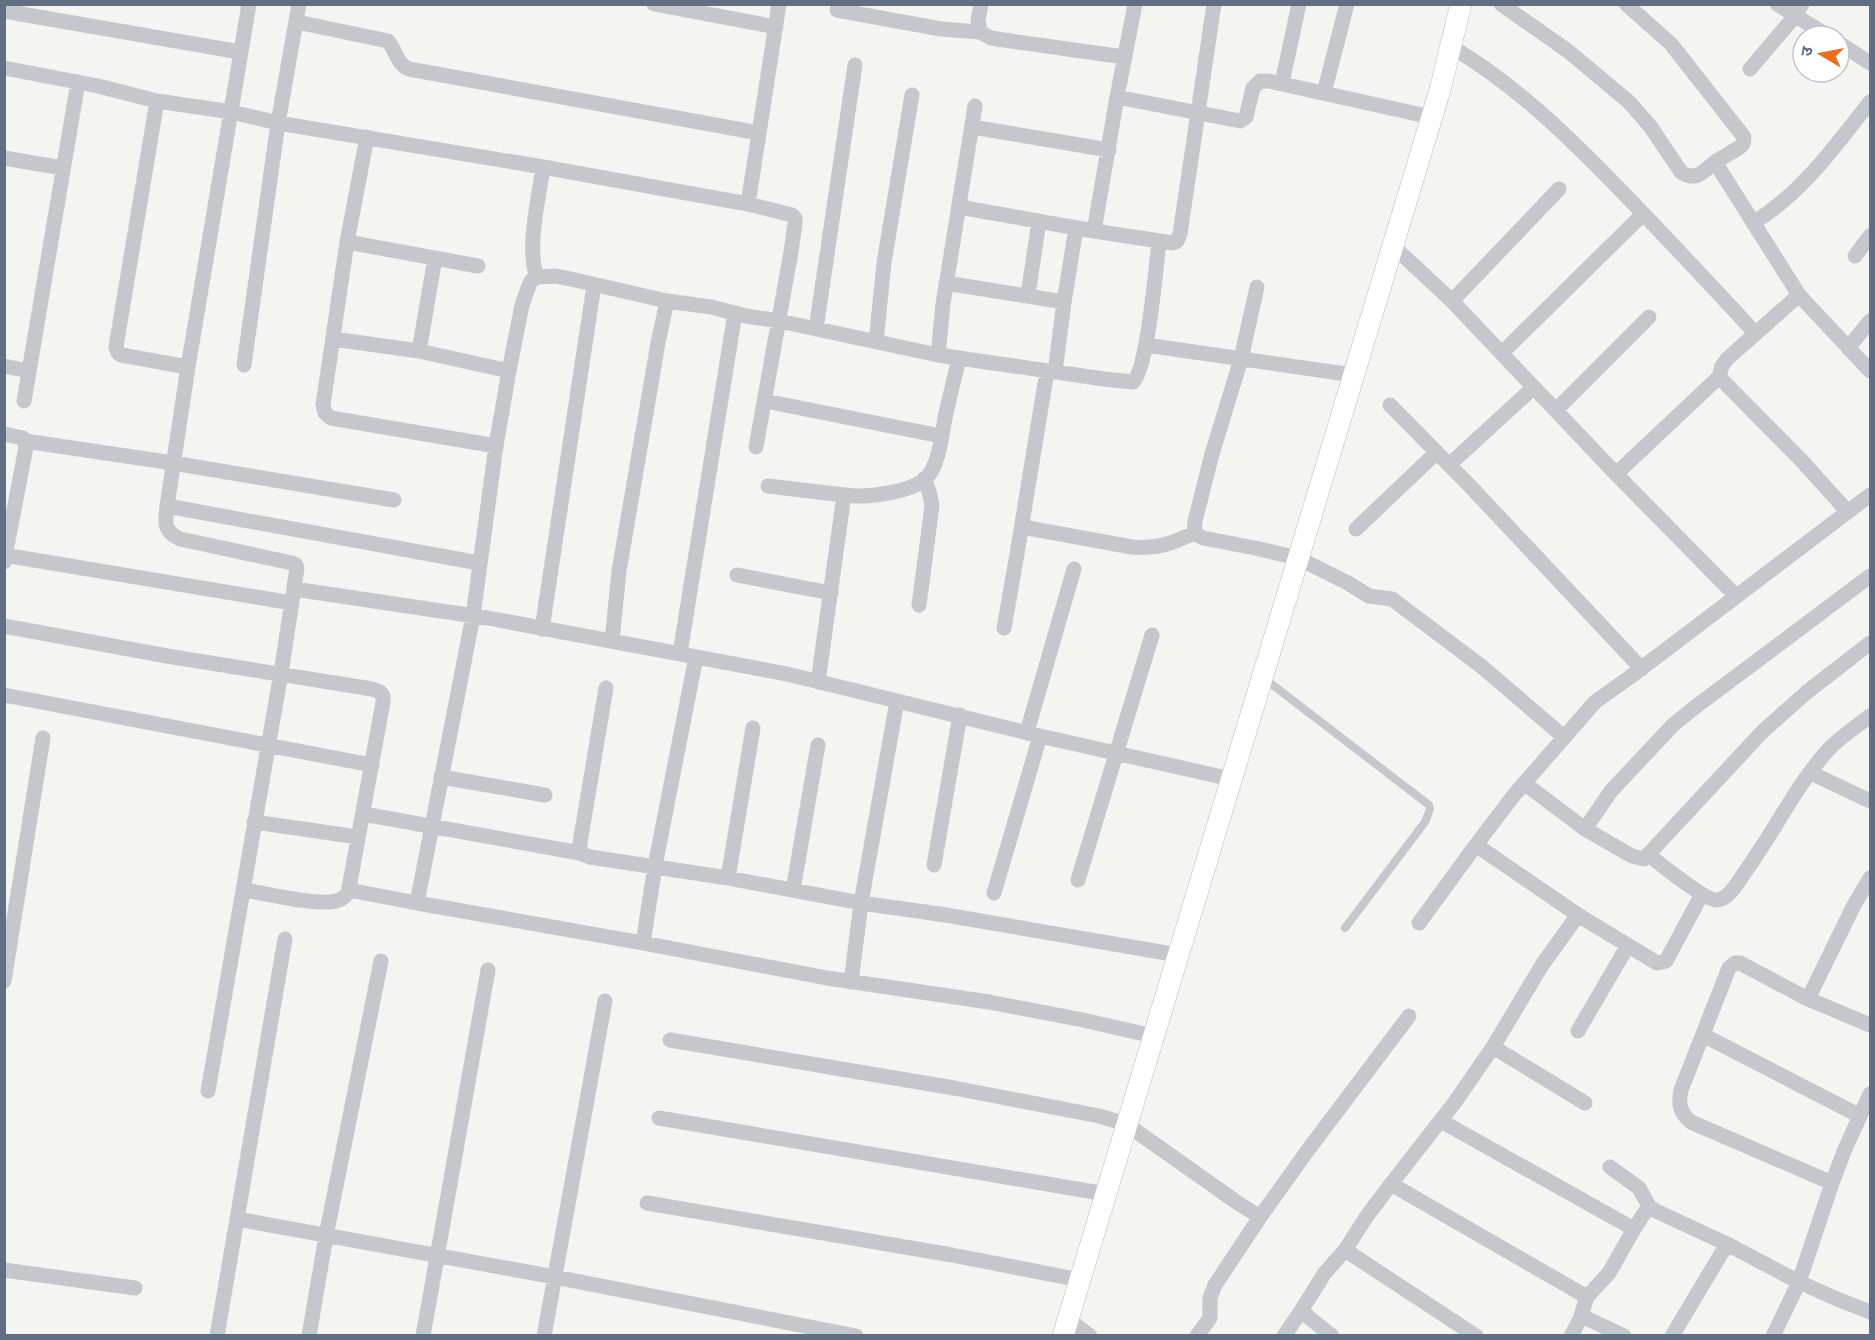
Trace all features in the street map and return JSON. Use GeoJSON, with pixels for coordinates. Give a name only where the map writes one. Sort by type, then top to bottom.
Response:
{"type":"FeatureCollection","features":[{"type":"Feature","properties":{"kind":"street"},"geometry":{"type":"LineString","coordinates":[[208,1091],[281,673],[297,568],[292,562],[180,539],[167,530],[165,523],[188,367],[249,4]]}},
{"type":"Feature","properties":{"kind":"street"},"geometry":{"type":"LineString","coordinates":[[243,365],[278,123],[299,4]]}},
{"type":"Feature","properties":{"kind":"street"},"geometry":{"type":"LineString","coordinates":[[654,4],[776,27]]}},
{"type":"Feature","properties":{"kind":"street"},"geometry":{"type":"LineString","coordinates":[[747,204],[779,4]]}},
{"type":"Feature","properties":{"kind":"street"},"geometry":{"type":"LineString","coordinates":[[980,32],[978,20],[981,4]]}},
{"type":"Feature","properties":{"kind":"street"},"geometry":{"type":"LineString","coordinates":[[1094,231],[1135,4]]}},
{"type":"Feature","properties":{"kind":"street"},"geometry":{"type":"LineString","coordinates":[[959,207],[1173,243],[1179,238],[1214,4]]}},
{"type":"Feature","properties":{"kind":"street"},"geometry":{"type":"LineString","coordinates":[[1282,83],[1299,4]]}},
{"type":"Feature","properties":{"kind":"street"},"geometry":{"type":"LineString","coordinates":[[1324,93],[1347,4]]}},
{"type":"Feature","properties":{"kind":"street"},"geometry":{"type":"LineString","coordinates":[[1090,1335],[1066,1328],[1393,246],[1461,4]]}},
{"type":"Feature","properties":{"kind":"street"},"geometry":{"type":"LineString","coordinates":[[1501,4],[1568,51],[1629,102],[1650,126],[1680,172],[1686,176],[1700,175],[1715,162],[1740,147],[1744,137],[1671,44],[1626,4]]}},
{"type":"Feature","properties":{"kind":"street"},"geometry":{"type":"LineString","coordinates":[[1777,4],[1798,10],[1814,24]]}},
{"type":"Feature","properties":{"kind":"street"},"geometry":{"type":"LineString","coordinates":[[837,10],[941,29],[980,32],[991,38],[1124,57]]}},
{"type":"Feature","properties":{"kind":"street"},"geometry":{"type":"LineString","coordinates":[[1750,69],[1798,10]]}},
{"type":"Feature","properties":{"kind":"street"},"geometry":{"type":"LineString","coordinates":[[4,11],[240,52]]}},
{"type":"Feature","properties":{"kind":"street"},"geometry":{"type":"LineString","coordinates":[[297,22],[388,41],[404,68],[759,133]]}},
{"type":"Feature","properties":{"kind":"street"},"geometry":{"type":"LineString","coordinates":[[1450,46],[1494,75],[1558,128],[1755,333]]}},
{"type":"Feature","properties":{"kind":"street"},"geometry":{"type":"LineString","coordinates":[[1851,48],[1868,56]]}},
{"type":"Feature","properties":{"kind":"street"},"geometry":{"type":"LineString","coordinates":[[816,329],[855,65]]}},
{"type":"Feature","properties":{"kind":"street"},"geometry":{"type":"LineString","coordinates":[[4,68],[78,82],[157,101],[543,167],[792,214],[795,218],[756,447]]}},
{"type":"Feature","properties":{"kind":"street"},"geometry":{"type":"LineString","coordinates":[[1117,97],[1244,120],[1248,113],[1252,88],[1264,81],[1282,83],[1431,117]]}},
{"type":"Feature","properties":{"kind":"street"},"geometry":{"type":"LineString","coordinates":[[24,401],[78,82]]}},
{"type":"Feature","properties":{"kind":"street"},"geometry":{"type":"LineString","coordinates":[[876,342],[884,263],[912,95]]}},
{"type":"Feature","properties":{"kind":"street"},"geometry":{"type":"LineString","coordinates":[[157,101],[116,347],[121,355],[188,367]]}},
{"type":"Feature","properties":{"kind":"street"},"geometry":{"type":"LineString","coordinates":[[1753,223],[1790,197],[1870,102]]}},
{"type":"Feature","properties":{"kind":"street"},"geometry":{"type":"LineString","coordinates":[[938,355],[946,283],[975,106]]}},
{"type":"Feature","properties":{"kind":"street"},"geometry":{"type":"LineString","coordinates":[[972,127],[1109,150]]}},
{"type":"Feature","properties":{"kind":"street"},"geometry":{"type":"LineString","coordinates":[[367,137],[347,242],[323,405],[325,413],[331,418],[496,446]]}},
{"type":"Feature","properties":{"kind":"street"},"geometry":{"type":"LineString","coordinates":[[4,158],[63,168]]}},
{"type":"Feature","properties":{"kind":"street"},"geometry":{"type":"LineString","coordinates":[[1715,162],[1799,295],[1870,371]]}},
{"type":"Feature","properties":{"kind":"street"},"geometry":{"type":"LineString","coordinates":[[537,277],[533,267],[532,246],[543,167]]}},
{"type":"Feature","properties":{"kind":"street"},"geometry":{"type":"LineString","coordinates":[[1452,301],[1559,189]]}},
{"type":"Feature","properties":{"kind":"street"},"geometry":{"type":"LineString","coordinates":[[1502,353],[1643,214]]}},
{"type":"Feature","properties":{"kind":"street"},"geometry":{"type":"LineString","coordinates":[[1028,295],[1039,221]]}},
{"type":"Feature","properties":{"kind":"street"},"geometry":{"type":"LineString","coordinates":[[1004,628],[1076,228]]}},
{"type":"Feature","properties":{"kind":"street"},"geometry":{"type":"LineString","coordinates":[[1855,256],[1870,236]]}},
{"type":"Feature","properties":{"kind":"street"},"geometry":{"type":"LineString","coordinates":[[417,903],[473,616],[496,446],[509,371],[522,304],[531,281],[537,277],[556,276],[667,301],[711,307],[938,355],[1133,382],[1138,378],[1146,345],[1159,241]]}},
{"type":"Feature","properties":{"kind":"street"},"geometry":{"type":"LineString","coordinates":[[347,242],[478,266]]}},
{"type":"Feature","properties":{"kind":"street"},"geometry":{"type":"LineString","coordinates":[[1393,246],[1452,301],[1533,388],[1736,596]]}},
{"type":"Feature","properties":{"kind":"street"},"geometry":{"type":"LineString","coordinates":[[419,351],[435,258]]}},
{"type":"Feature","properties":{"kind":"street"},"geometry":{"type":"LineString","coordinates":[[946,283],[1064,302]]}},
{"type":"Feature","properties":{"kind":"street"},"geometry":{"type":"LineString","coordinates":[[542,629],[594,285]]}},
{"type":"Feature","properties":{"kind":"street"},"geometry":{"type":"LineString","coordinates":[[1194,533],[1209,465],[1241,359],[1257,287]]}},
{"type":"Feature","properties":{"kind":"street"},"geometry":{"type":"LineString","coordinates":[[1616,474],[1719,376],[1727,359],[1799,295]]}},
{"type":"Feature","properties":{"kind":"street"},"geometry":{"type":"LineString","coordinates":[[612,641],[619,571],[667,301]]}},
{"type":"Feature","properties":{"kind":"street"},"geometry":{"type":"LineString","coordinates":[[680,653],[735,313]]}},
{"type":"Feature","properties":{"kind":"street"},"geometry":{"type":"LineString","coordinates":[[1556,410],[1649,317]]}},
{"type":"Feature","properties":{"kind":"street"},"geometry":{"type":"LineString","coordinates":[[1848,348],[1870,321]]}},
{"type":"Feature","properties":{"kind":"street"},"geometry":{"type":"LineString","coordinates":[[333,339],[419,351],[509,371]]}},
{"type":"Feature","properties":{"kind":"street"},"geometry":{"type":"LineString","coordinates":[[1146,345],[1353,375]]}},
{"type":"Feature","properties":{"kind":"street"},"geometry":{"type":"LineString","coordinates":[[768,486],[859,497],[874,496],[911,486],[924,479],[933,468],[959,358]]}},
{"type":"Feature","properties":{"kind":"street"},"geometry":{"type":"LineString","coordinates":[[4,366],[29,370]]}},
{"type":"Feature","properties":{"kind":"street"},"geometry":{"type":"LineString","coordinates":[[1719,376],[1802,460],[1848,512]]}},
{"type":"Feature","properties":{"kind":"street"},"geometry":{"type":"LineString","coordinates":[[1449,465],[1533,388]]}},
{"type":"Feature","properties":{"kind":"street"},"geometry":{"type":"LineString","coordinates":[[765,401],[941,436]]}},
{"type":"Feature","properties":{"kind":"street"},"geometry":{"type":"LineString","coordinates":[[1390,405],[1642,669]]}},
{"type":"Feature","properties":{"kind":"street"},"geometry":{"type":"LineString","coordinates":[[4,434],[20,437],[25,441],[394,500]]}},
{"type":"Feature","properties":{"kind":"street"},"geometry":{"type":"LineString","coordinates":[[25,441],[26,447],[11,495],[5,557],[293,596],[473,616],[680,653],[787,674],[1116,754],[1231,779]]}},
{"type":"Feature","properties":{"kind":"street"},"geometry":{"type":"LineString","coordinates":[[1356,529],[1436,453]]}},
{"type":"Feature","properties":{"kind":"street"},"geometry":{"type":"LineString","coordinates":[[919,605],[932,506],[930,491],[924,479]]}},
{"type":"Feature","properties":{"kind":"street"},"geometry":{"type":"LineString","coordinates":[[818,682],[844,495]]}},
{"type":"Feature","properties":{"kind":"street"},"geometry":{"type":"LineString","coordinates":[[1419,923],[1524,783],[1595,702],[1642,669],[1870,495]]}},
{"type":"Feature","properties":{"kind":"street"},"geometry":{"type":"LineString","coordinates":[[167,506],[479,563]]}},
{"type":"Feature","properties":{"kind":"street"},"geometry":{"type":"LineString","coordinates":[[1022,527],[1146,548],[1160,547],[1194,533]]}},
{"type":"Feature","properties":{"kind":"street"},"geometry":{"type":"LineString","coordinates":[[1194,533],[1203,538],[1298,558],[1369,596],[1392,599],[1481,666],[1563,737]]}},
{"type":"Feature","properties":{"kind":"street"},"geometry":{"type":"LineString","coordinates":[[994,893],[1074,569]]}},
{"type":"Feature","properties":{"kind":"street"},"geometry":{"type":"LineString","coordinates":[[737,575],[831,592]]}},
{"type":"Feature","properties":{"kind":"street"},"geometry":{"type":"LineString","coordinates":[[1585,829],[1611,791],[1673,725],[1870,576]]}},
{"type":"Feature","properties":{"kind":"street"},"geometry":{"type":"LineString","coordinates":[[4,626],[166,656],[372,689],[381,694],[383,702],[348,884],[350,890]]}},
{"type":"Feature","properties":{"kind":"street"},"geometry":{"type":"LineString","coordinates":[[1078,880],[1152,635]]}},
{"type":"Feature","properties":{"kind":"street"},"geometry":{"type":"LineString","coordinates":[[1524,783],[1585,829],[1632,856],[1644,859],[1763,731],[1807,692],[1870,643]]}},
{"type":"Feature","properties":{"kind":"street"},"geometry":{"type":"LineString","coordinates":[[643,943],[655,866],[696,657]]}},
{"type":"Feature","properties":{"kind":"street"},"geometry":{"type":"LineString","coordinates":[[580,853],[606,688]]}},
{"type":"Feature","properties":{"kind":"street"},"geometry":{"type":"LineString","coordinates":[[4,694],[372,765]]}},
{"type":"Feature","properties":{"kind":"street"},"geometry":{"type":"LineString","coordinates":[[850,982],[861,903],[897,701]]}},
{"type":"Feature","properties":{"kind":"street"},"geometry":{"type":"LineString","coordinates":[[934,865],[960,715]]}},
{"type":"Feature","properties":{"kind":"street"},"geometry":{"type":"LineString","coordinates":[[1649,855],[1702,894],[1721,900],[1731,892],[1828,750],[1870,716]]}},
{"type":"Feature","properties":{"kind":"street"},"geometry":{"type":"LineString","coordinates":[[728,878],[753,728]]}},
{"type":"Feature","properties":{"kind":"street"},"geometry":{"type":"LineString","coordinates":[[4,981],[6,955],[43,738]]}},
{"type":"Feature","properties":{"kind":"street"},"geometry":{"type":"LineString","coordinates":[[793,890],[818,744]]}},
{"type":"Feature","properties":{"kind":"street"},"geometry":{"type":"LineString","coordinates":[[1811,773],[1870,801]]}},
{"type":"Feature","properties":{"kind":"street"},"geometry":{"type":"LineString","coordinates":[[441,777],[545,795]]}},
{"type":"Feature","properties":{"kind":"street"},"geometry":{"type":"LineString","coordinates":[[363,814],[580,853],[590,857],[728,878],[861,903],[946,915],[1178,955]]}},
{"type":"Feature","properties":{"kind":"street"},"geometry":{"type":"LineString","coordinates":[[254,822],[358,837]]}},
{"type":"Feature","properties":{"kind":"street"},"geometry":{"type":"LineString","coordinates":[[1476,845],[1627,947],[1657,963],[1666,961],[1702,894]]}},
{"type":"Feature","properties":{"kind":"street"},"geometry":{"type":"LineString","coordinates":[[1808,999],[1854,905],[1870,878]]}},
{"type":"Feature","properties":{"kind":"street"},"geometry":{"type":"LineString","coordinates":[[243,890],[320,903],[344,898],[350,890]]}},
{"type":"Feature","properties":{"kind":"street"},"geometry":{"type":"LineString","coordinates":[[350,890],[850,982],[989,1002],[1153,1036]]}},
{"type":"Feature","properties":{"kind":"street"},"geometry":{"type":"LineString","coordinates":[[1284,1335],[1324,1274],[1345,1250],[1493,1047],[1542,965],[1578,915]]}},
{"type":"Feature","properties":{"kind":"street"},"geometry":{"type":"LineString","coordinates":[[217,1335],[285,939]]}},
{"type":"Feature","properties":{"kind":"street"},"geometry":{"type":"LineString","coordinates":[[1578,1031],[1627,947]]}},
{"type":"Feature","properties":{"kind":"street"},"geometry":{"type":"LineString","coordinates":[[309,1335],[326,1236],[381,961]]}},
{"type":"Feature","properties":{"kind":"street"},"geometry":{"type":"LineString","coordinates":[[1832,1183],[1691,1122],[1680,1110],[1679,1098],[1729,968],[1735,963],[1740,963],[1808,999],[1870,1025]]}},
{"type":"Feature","properties":{"kind":"street"},"geometry":{"type":"LineString","coordinates":[[423,1335],[488,970]]}},
{"type":"Feature","properties":{"kind":"street"},"geometry":{"type":"LineString","coordinates":[[544,1335],[605,1001]]}},
{"type":"Feature","properties":{"kind":"street"},"geometry":{"type":"LineString","coordinates":[[1197,1335],[1210,1318],[1210,1298],[1215,1285],[1260,1217],[1409,1016]]}},
{"type":"Feature","properties":{"kind":"street"},"geometry":{"type":"LineString","coordinates":[[1703,1035],[1860,1116]]}},
{"type":"Feature","properties":{"kind":"street"},"geometry":{"type":"LineString","coordinates":[[670,1040],[954,1088],[1099,1116],[1126,1124],[1260,1217]]}},
{"type":"Feature","properties":{"kind":"street"},"geometry":{"type":"LineString","coordinates":[[1493,1047],[1585,1103]]}},
{"type":"Feature","properties":{"kind":"street"},"geometry":{"type":"LineString","coordinates":[[1773,1335],[1799,1282],[1832,1183],[1870,1094]]}},
{"type":"Feature","properties":{"kind":"street"},"geometry":{"type":"LineString","coordinates":[[659,1118],[1106,1194]]}},
{"type":"Feature","properties":{"kind":"street"},"geometry":{"type":"LineString","coordinates":[[1441,1121],[1634,1229]]}},
{"type":"Feature","properties":{"kind":"street"},"geometry":{"type":"LineString","coordinates":[[1610,1167],[1639,1188],[1649,1206],[1659,1214],[1727,1244],[1799,1282],[1870,1312]]}},
{"type":"Feature","properties":{"kind":"street"},"geometry":{"type":"LineString","coordinates":[[1391,1184],[1587,1297]]}},
{"type":"Feature","properties":{"kind":"street"},"geometry":{"type":"LineString","coordinates":[[647,1203],[952,1254],[1080,1280]]}},
{"type":"Feature","properties":{"kind":"street"},"geometry":{"type":"LineString","coordinates":[[1571,1335],[1580,1319],[1587,1297],[1610,1273],[1649,1206]]}},
{"type":"Feature","properties":{"kind":"street"},"geometry":{"type":"LineString","coordinates":[[237,1219],[555,1277],[837,1334],[856,1335]]}},
{"type":"Feature","properties":{"kind":"street"},"geometry":{"type":"LineString","coordinates":[[1672,1335],[1727,1244]]}},
{"type":"Feature","properties":{"kind":"street"},"geometry":{"type":"LineString","coordinates":[[1345,1250],[1476,1335]]}},
{"type":"Feature","properties":{"kind":"street"},"geometry":{"type":"LineString","coordinates":[[4,1270],[135,1288]]}},
{"type":"Feature","properties":{"kind":"street"},"geometry":{"type":"LineString","coordinates":[[1301,1311],[1332,1335]]}},
{"type":"Feature","properties":{"kind":"street"},"geometry":{"type":"LineString","coordinates":[[1580,1319],[1587,1318],[1624,1335]]}},
{"type":"Feature","properties":{"kind":"lane"},"geometry":{"type":"LineString","coordinates":[[1262,676],[1430,805],[1425,822],[1345,928]]}}]}
